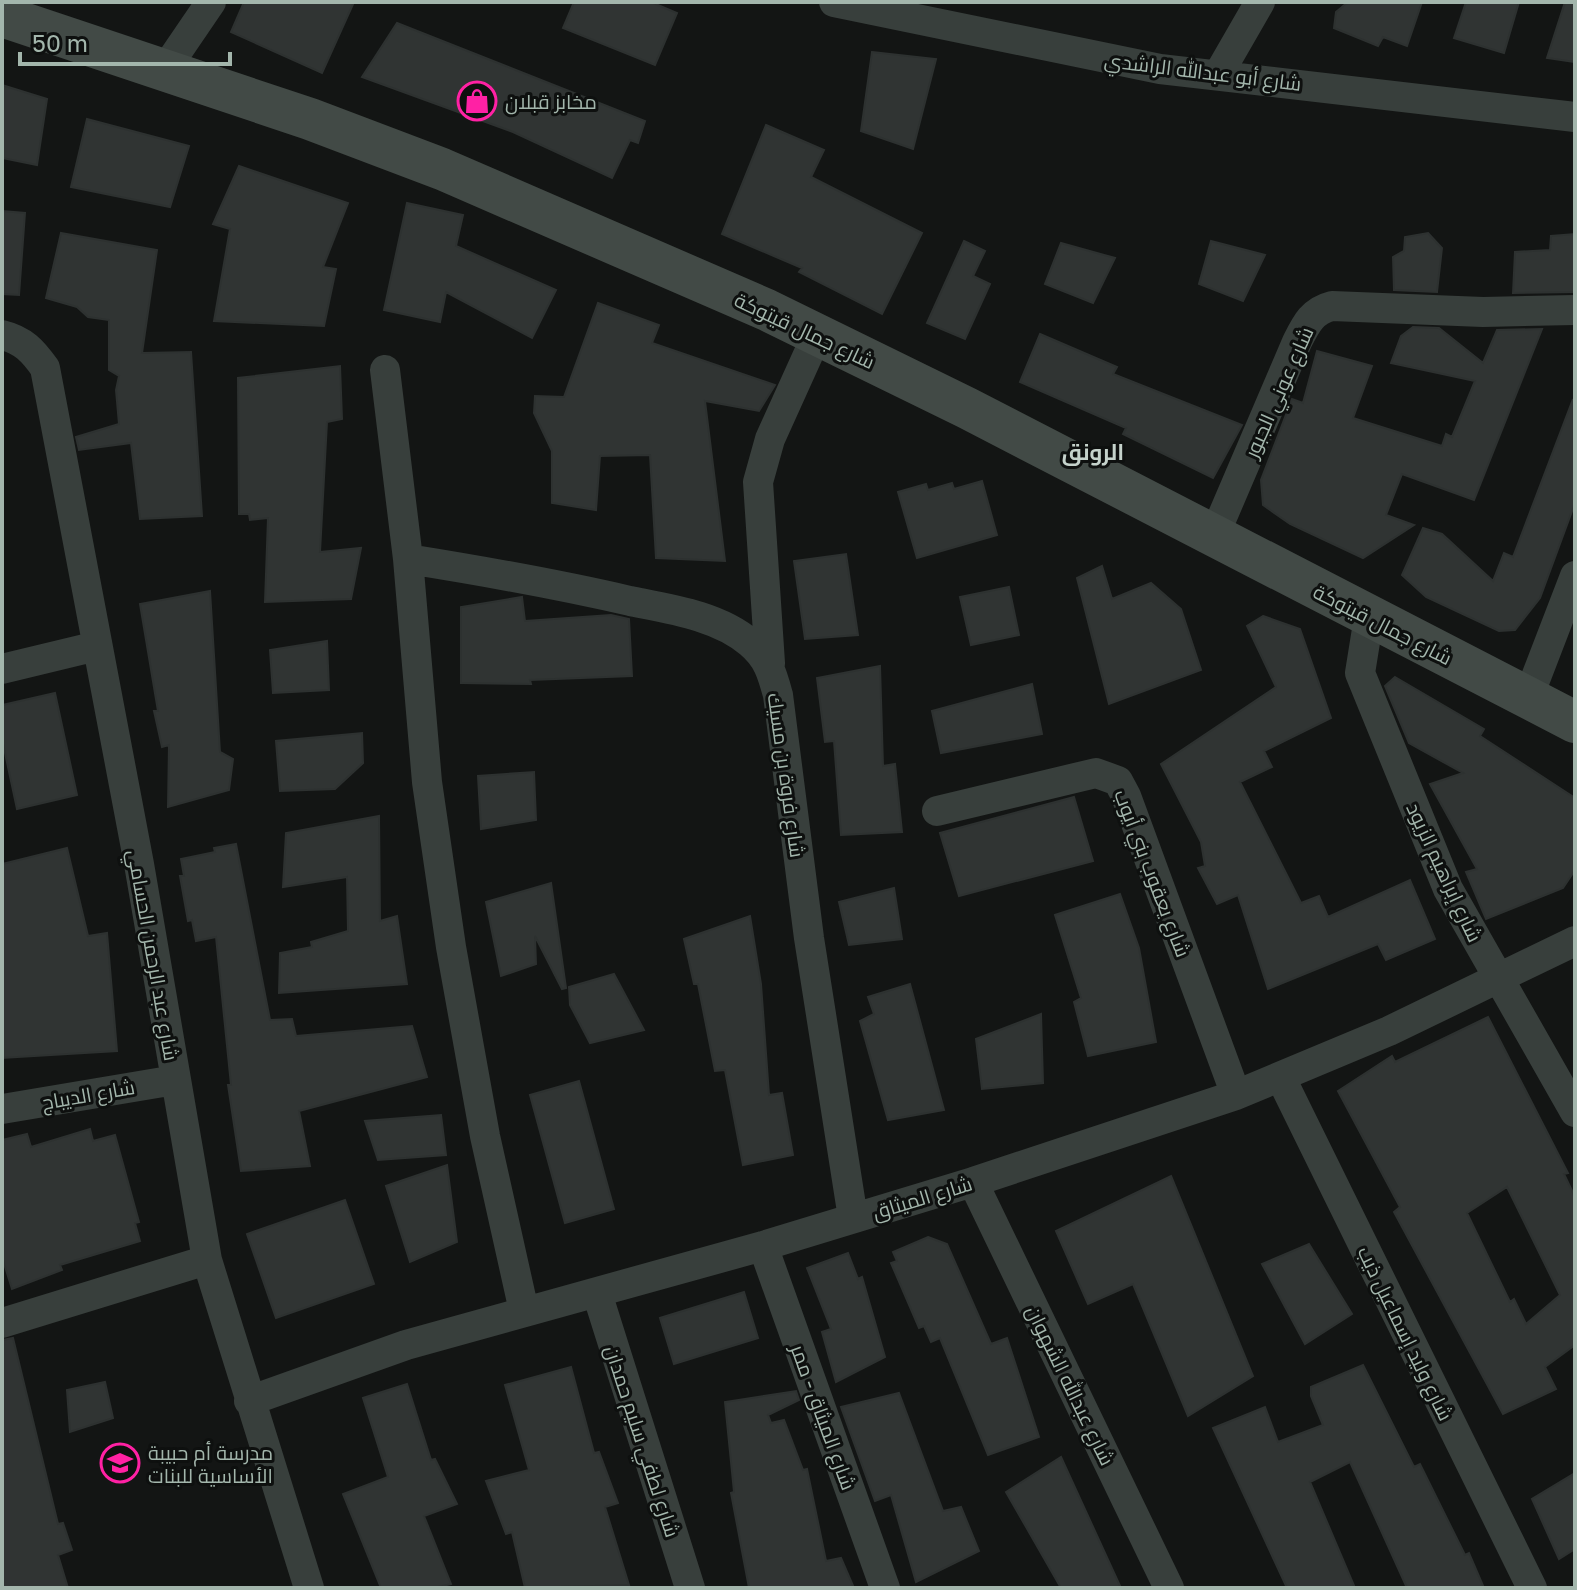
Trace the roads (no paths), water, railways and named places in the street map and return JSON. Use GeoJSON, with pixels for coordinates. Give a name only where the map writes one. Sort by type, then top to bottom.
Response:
{"type":"FeatureCollection","features":[{"type":"Feature","properties":{"kind":"street"},"geometry":{"type":"LineString","coordinates":[[164,71],[211,2]]}},
{"type":"Feature","properties":{"kind":"street","name":"شارع أبو عبدالله الراشدي"},"geometry":{"type":"LineString","coordinates":[[834,2],[1081,55],[1218,75],[1575,117]]}},
{"type":"Feature","properties":{"kind":"street"},"geometry":{"type":"LineString","coordinates":[[1218,75],[1260,2]]}},
{"type":"Feature","properties":{"kind":"street","name":"شارع جمال قيتوكة"},"geometry":{"type":"LineString","coordinates":[[2,16],[442,169],[817,335],[1575,722]]}},
{"type":"Feature","properties":{"kind":"street","name":"شارع عوني الجبور"},"geometry":{"type":"LineString","coordinates":[[1214,536],[1297,342],[1308,320],[1319,309],[1332,306],[1483,312],[1575,310]]}},
{"type":"Feature","properties":{"kind":"street","name":"شارع عبد الرحمن الحسامي"},"geometry":{"type":"LineString","coordinates":[[2,335],[17,339],[34,352],[45,368],[139,864],[207,1260],[309,1588]]}},
{"type":"Feature","properties":{"kind":"street","name":"شارع فروة بن مسيك"},"geometry":{"type":"LineString","coordinates":[[817,335],[770,439],[758,482],[770,663],[778,695],[809,938],[853,1218]]}},
{"type":"Feature","properties":{"kind":"street"},"geometry":{"type":"LineString","coordinates":[[385,370],[408,559],[427,782],[451,947],[485,1136],[524,1311]]}},
{"type":"Feature","properties":{"kind":"street"},"geometry":{"type":"LineString","coordinates":[[408,559],[523,577],[685,613],[724,627],[749,642],[770,663]]}},
{"type":"Feature","properties":{"kind":"street"},"geometry":{"type":"LineString","coordinates":[[1528,698],[1575,576]]}},
{"type":"Feature","properties":{"kind":"street","name":"شارع إبراهيم الزيود"},"geometry":{"type":"LineString","coordinates":[[1369,617],[1360,673],[1448,889],[1496,976],[1517,1005],[1575,1112]]}},
{"type":"Feature","properties":{"kind":"street"},"geometry":{"type":"LineString","coordinates":[[2,669],[97,646]]}},
{"type":"Feature","properties":{"kind":"street","name":"شارع يعقوب بني أيوب"},"geometry":{"type":"LineString","coordinates":[[937,811],[1096,773],[1118,781],[1236,1095]]}},
{"type":"Feature","properties":{"kind":"street","name":"شارع الميثاق"},"geometry":{"type":"LineString","coordinates":[[249,1401],[406,1345],[763,1246],[973,1182],[1236,1095],[1389,1031],[1496,976],[1575,941]]}},
{"type":"Feature","properties":{"kind":"street","name":"شارع وليد إسماعيل ذيب"},"geometry":{"type":"LineString","coordinates":[[1281,1078],[1532,1588]]}},
{"type":"Feature","properties":{"kind":"street","name":"شارع الديباج"},"geometry":{"type":"LineString","coordinates":[[2,1109],[175,1080]]}},
{"type":"Feature","properties":{"kind":"street","name":"شارع عبدالله الشهوان"},"geometry":{"type":"LineString","coordinates":[[973,1182],[1169,1588]]}},
{"type":"Feature","properties":{"kind":"street","name":"شارع الميثاق - ممر"},"geometry":{"type":"LineString","coordinates":[[763,1246],[885,1588]]}},
{"type":"Feature","properties":{"kind":"street"},"geometry":{"type":"LineString","coordinates":[[2,1323],[207,1260]]}},
{"type":"Feature","properties":{"kind":"street","name":"شارع لطفي سليم حمدان"},"geometry":{"type":"LineString","coordinates":[[597,1293],[690,1588]]}},
{"type":"Feature","properties":{"kind":"place","name":"مخابز قبلان"},"geometry":{"type":"Point","coordinates":[477,101]}},
{"type":"Feature","properties":{"kind":"place","name":"مدرسة أم حبيبة الأساسية للبنات"},"geometry":{"type":"Point","coordinates":[120,1463]}},
{"type":"Feature","properties":{"kind":"district","name":"الرونق"},"geometry":{"type":"Point","coordinates":[1093,451]}}]}
